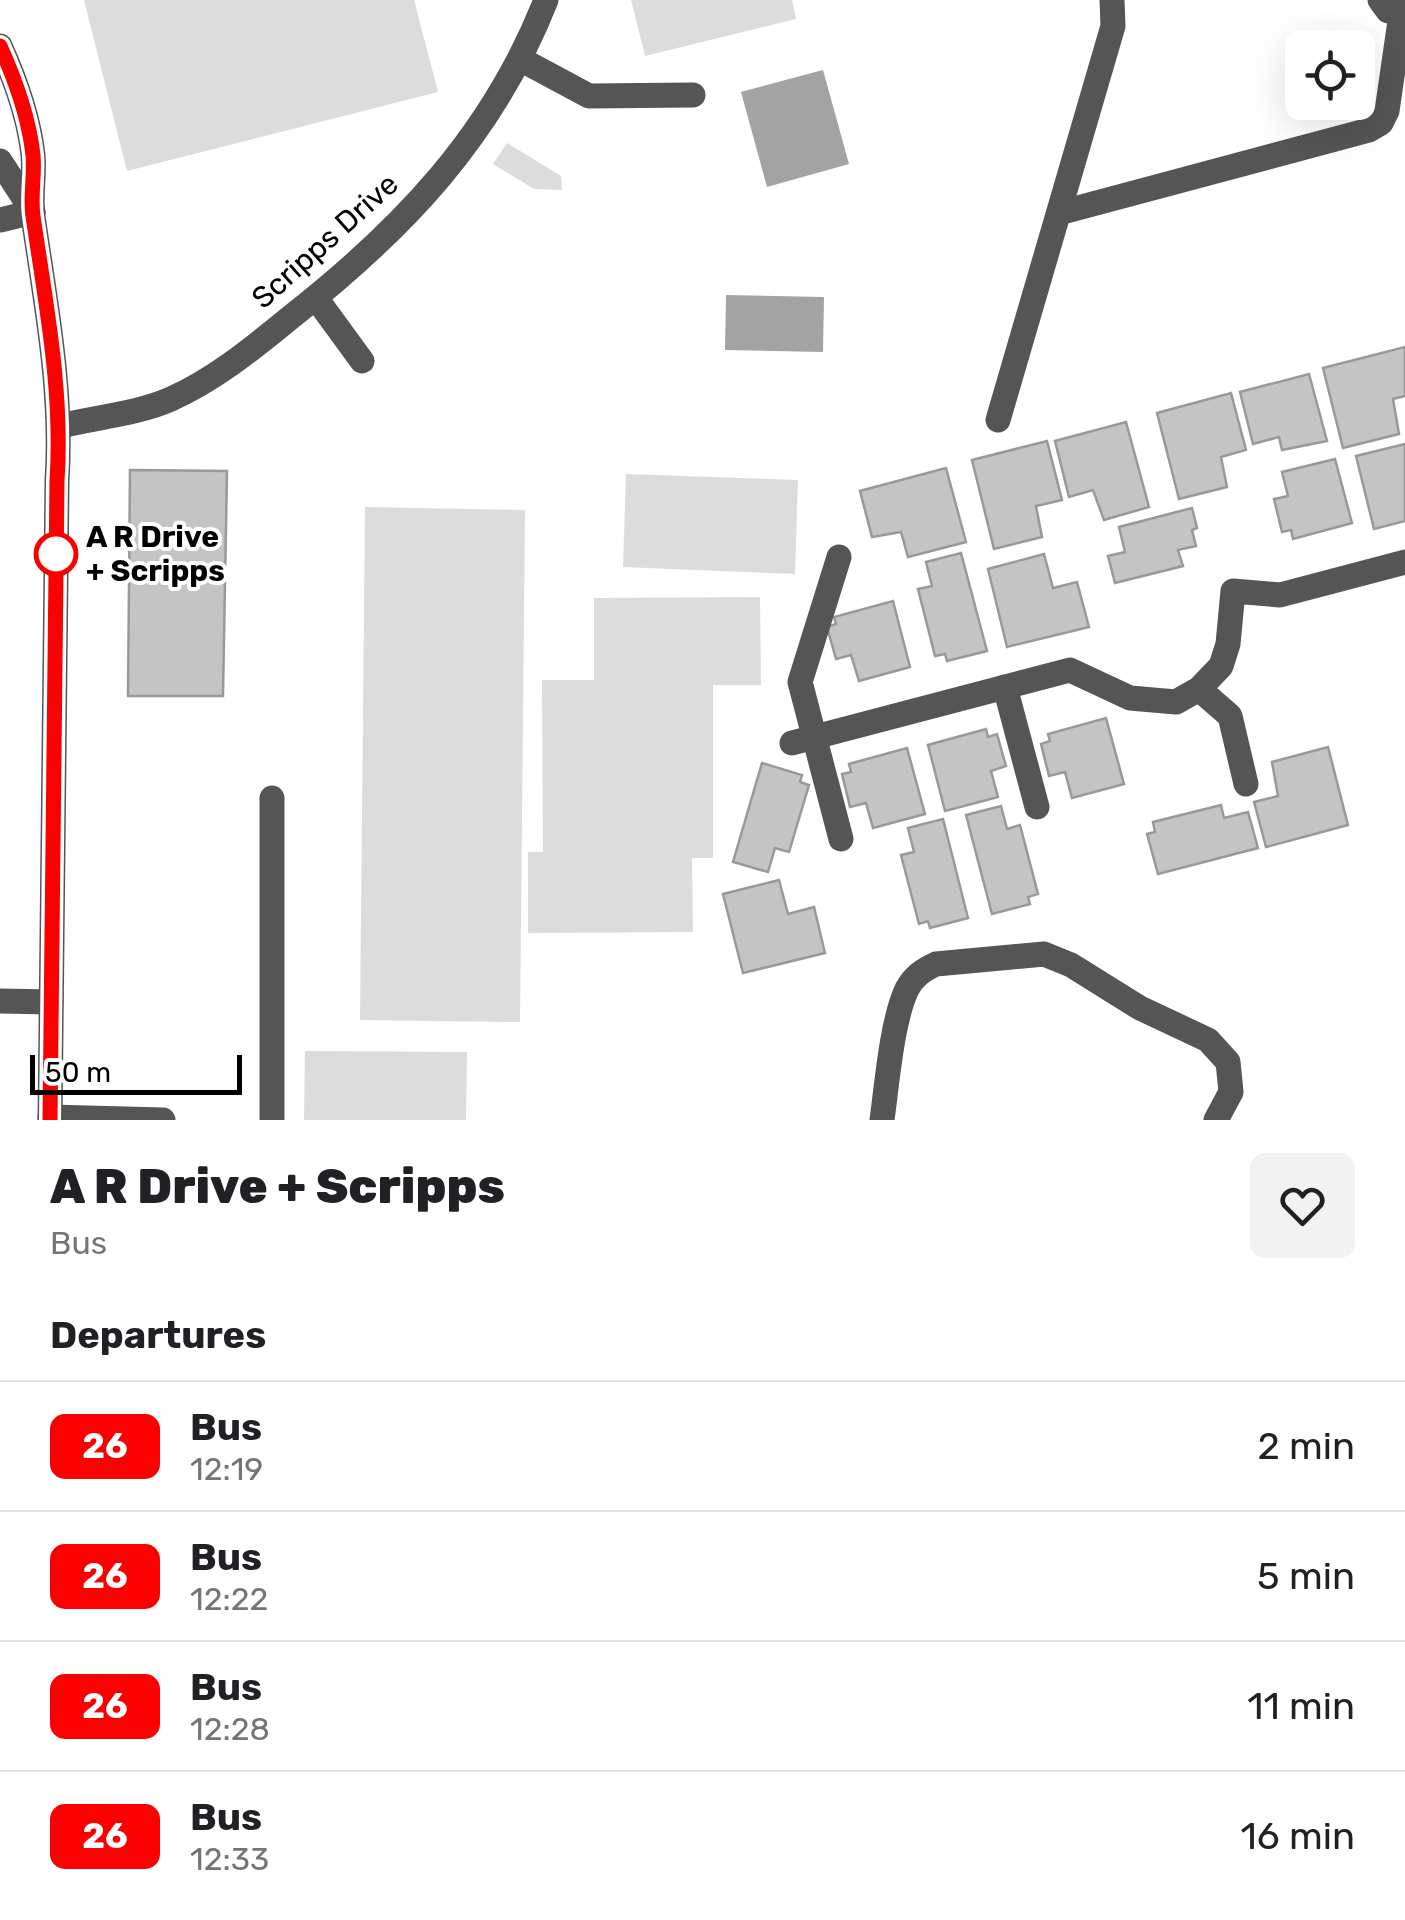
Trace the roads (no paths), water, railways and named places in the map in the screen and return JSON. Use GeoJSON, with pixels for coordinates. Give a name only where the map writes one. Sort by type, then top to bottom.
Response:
{"type":"FeatureCollection","features":[{"type":"Feature","properties":{"kind":"street","name":"Scripps Drive"},"geometry":{"type":"LineString","coordinates":[[60,426],[170,399],[237,361],[316,298],[392,231],[439,181],[494,105],[546,0]]}},
{"type":"Feature","properties":{"kind":"street"},"geometry":{"type":"LineString","coordinates":[[998,420],[1114,26],[1112,0]]}},
{"type":"Feature","properties":{"kind":"street"},"geometry":{"type":"LineString","coordinates":[[1059,213],[1369,130],[1396,112],[1396,5]]}},
{"type":"Feature","properties":{"kind":"street"},"geometry":{"type":"LineString","coordinates":[[0,46],[13,75],[33,155],[32,212],[54,345],[60,426],[50,1119],[163,1120]]}},
{"type":"Feature","properties":{"kind":"street"},"geometry":{"type":"LineString","coordinates":[[520,59],[589,96],[693,95]]}},
{"type":"Feature","properties":{"kind":"street"},"geometry":{"type":"LineString","coordinates":[[0,161],[32,212]]}},
{"type":"Feature","properties":{"kind":"street"},"geometry":{"type":"LineString","coordinates":[[0,220],[32,212]]}},
{"type":"Feature","properties":{"kind":"street"},"geometry":{"type":"LineString","coordinates":[[316,298],[362,361]]}},
{"type":"Feature","properties":{"kind":"street"},"geometry":{"type":"LineString","coordinates":[[838,557],[800,682],[803,740],[840,839]]}},
{"type":"Feature","properties":{"kind":"street"},"geometry":{"type":"LineString","coordinates":[[803,740],[1070,670],[1130,698],[1176,702],[1199,688],[1221,666],[1228,644],[1232,591],[1280,595],[1405,562]]}},
{"type":"Feature","properties":{"kind":"street"},"geometry":{"type":"LineString","coordinates":[[1005,687],[1037,808]]}},
{"type":"Feature","properties":{"kind":"street"},"geometry":{"type":"LineString","coordinates":[[1199,688],[1230,716],[1246,784]]}},
{"type":"Feature","properties":{"kind":"street"},"geometry":{"type":"LineString","coordinates":[[272,798],[272,1120]]}},
{"type":"Feature","properties":{"kind":"street"},"geometry":{"type":"LineString","coordinates":[[882,1120],[900,1012],[908,988],[920,971],[936,964],[1044,954],[1072,965],[1140,1008],[1208,1040],[1228,1062],[1231,1092],[1216,1120]]}},
{"type":"Feature","properties":{"kind":"street"},"geometry":{"type":"LineString","coordinates":[[0,1002],[51,1002]]}},
{"type":"Feature","properties":{"kind":"place","name":"A R Drive + Scripps"},"geometry":{"type":"Point","coordinates":[56,554]}}]}
